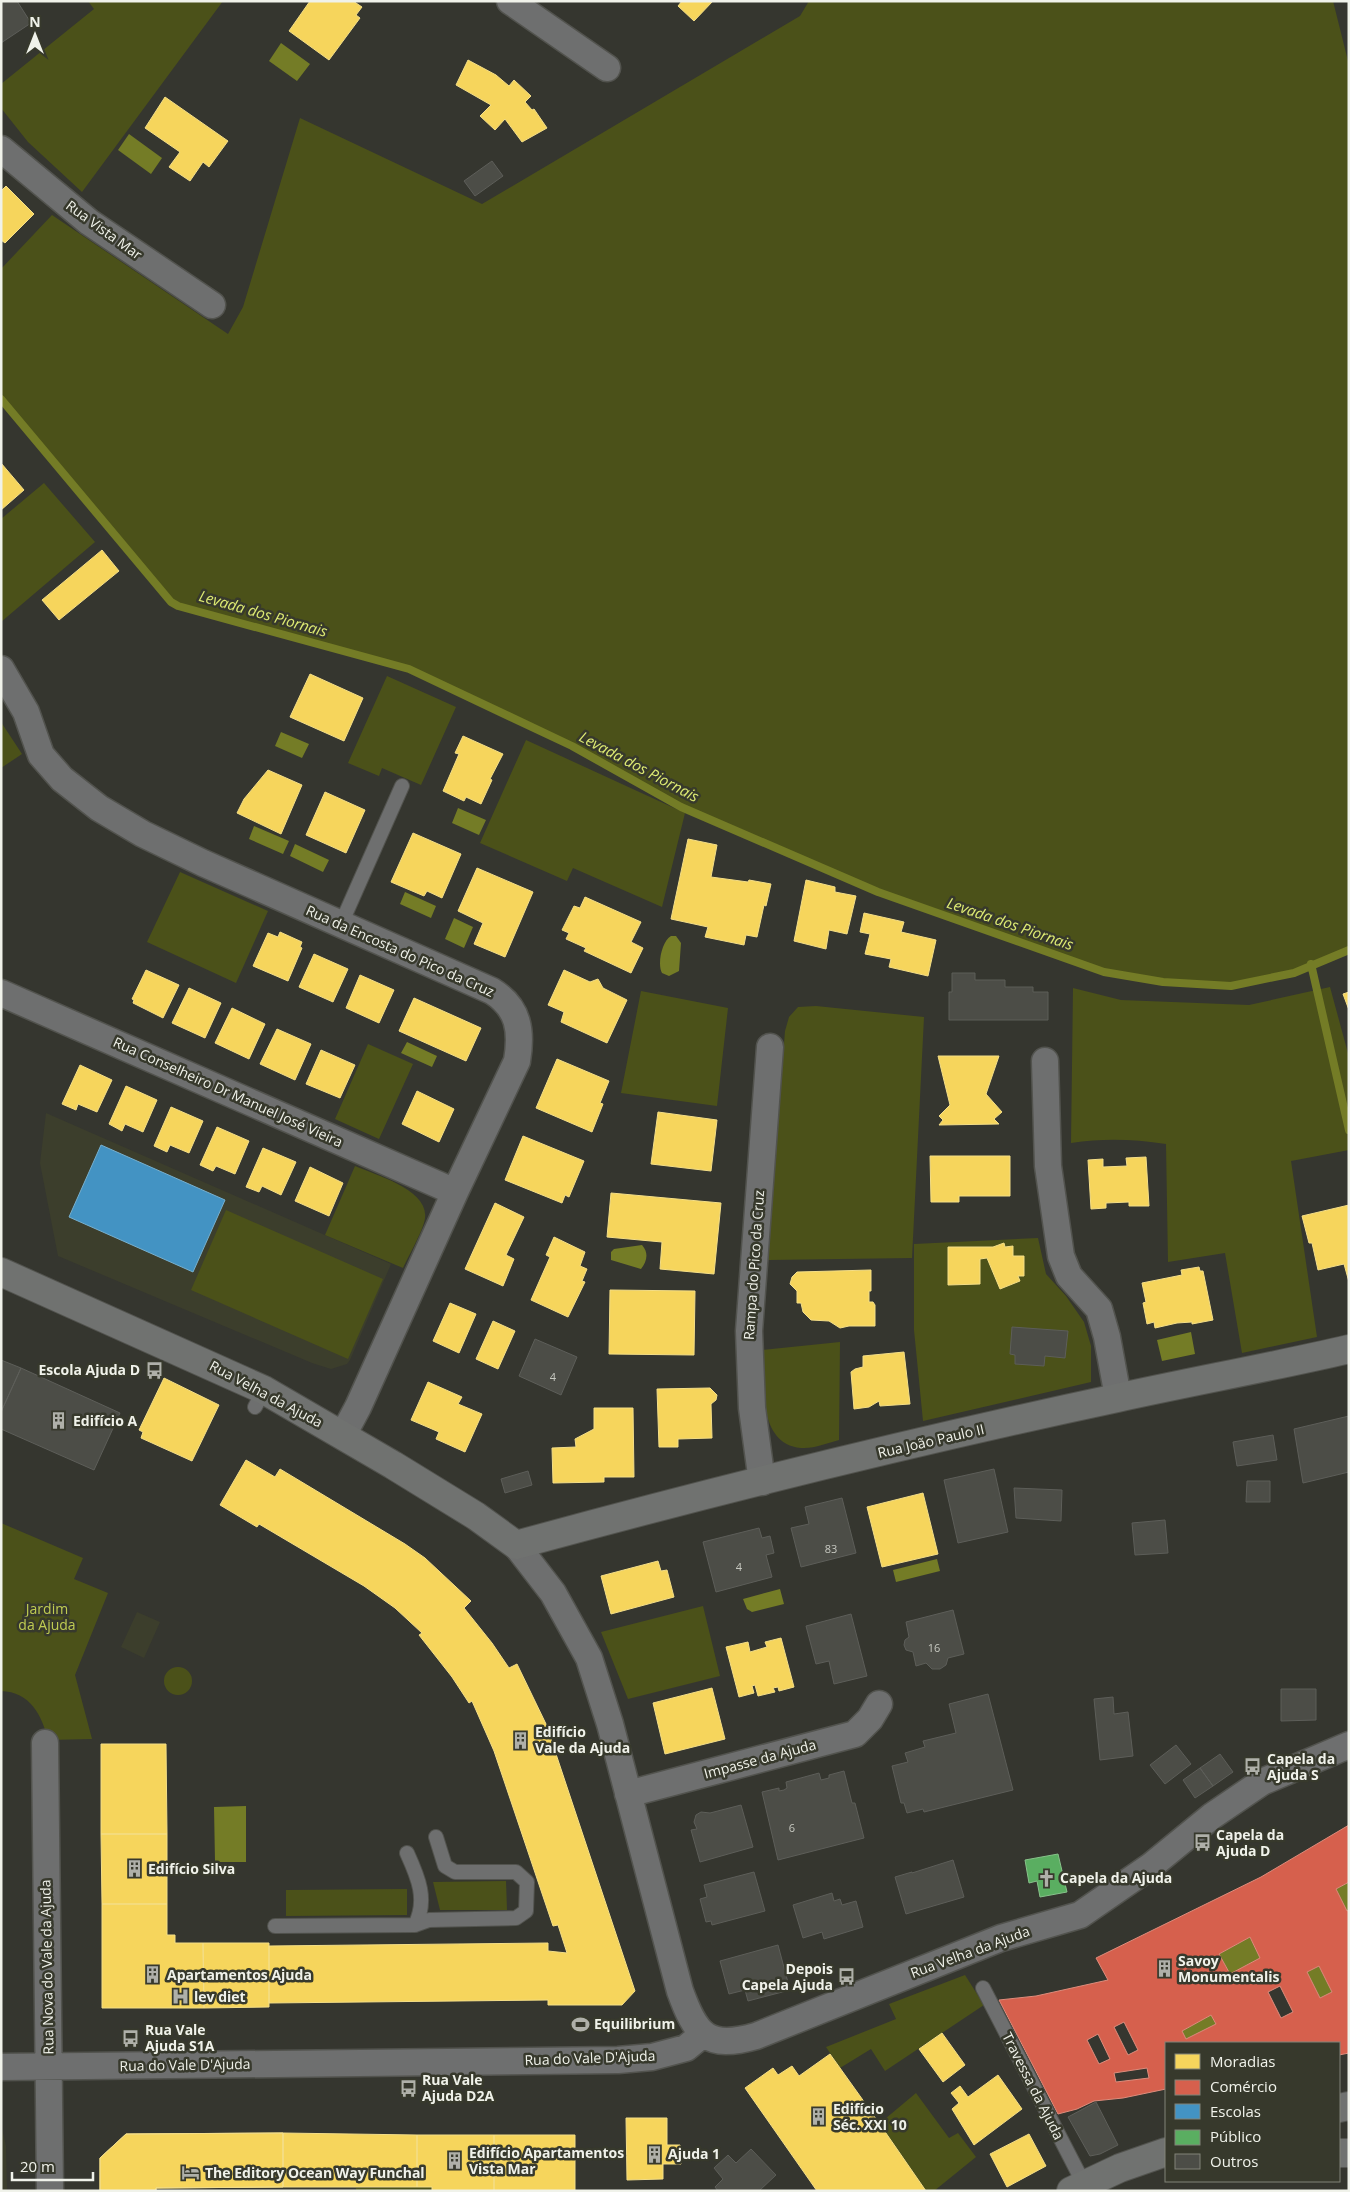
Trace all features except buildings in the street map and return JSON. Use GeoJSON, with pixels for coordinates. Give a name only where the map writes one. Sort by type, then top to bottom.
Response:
{"type":"FeatureCollection","features":[{"type":"Feature","properties":{"kind":"street"},"geometry":{"type":"LineString","coordinates":[[510,1],[607,68]]}},
{"type":"Feature","properties":{"kind":"street","name":"Rua Vista Mar"},"geometry":{"type":"LineString","coordinates":[[1,149],[89,222],[212,305]]}},
{"type":"Feature","properties":{"kind":"street","name":"Rua da Encosta do Pico da Cruz"},"geometry":{"type":"LineString","coordinates":[[1,669],[26,712],[41,755],[62,780],[79,793],[143,834],[202,863],[492,991],[504,999],[517,1021],[519,1046],[517,1061],[455,1192],[358,1407],[343,1434]]}},
{"type":"Feature","properties":{"kind":"street","name":"Rua Conselheiro Dr Manuel José Vieira"},"geometry":{"type":"LineString","coordinates":[[1,993],[455,1192]]}},
{"type":"Feature","properties":{"kind":"street","name":"Rampa do Pico da Cruz"},"geometry":{"type":"LineString","coordinates":[[762,1482],[752,1408],[749,1331],[770,1048]]}},
{"type":"Feature","properties":{"kind":"street"},"geometry":{"type":"LineString","coordinates":[[1045,1061],[1048,1166],[1062,1256],[1069,1276],[1099,1309],[1107,1336],[1118,1397]]}},
{"type":"Feature","properties":{"kind":"street","name":"Rua Velha da Ajuda"},"geometry":{"type":"LineString","coordinates":[[1,1272],[260,1398],[343,1434],[476,1516],[516,1546]]}},
{"type":"Feature","properties":{"kind":"street","name":"Rua João Paulo II"},"geometry":{"type":"LineString","coordinates":[[516,1546],[944,1437],[1118,1397],[1268,1368],[1349,1349]]}},
{"type":"Feature","properties":{"kind":"street"},"geometry":{"type":"LineString","coordinates":[[516,1546],[553,1593],[589,1658],[610,1724],[680,1991],[688,2015],[703,2034]]}},
{"type":"Feature","properties":{"kind":"street","name":"Impasse da Ajuda"},"geometry":{"type":"LineString","coordinates":[[628,1794],[855,1734],[870,1719],[879,1704]]}},
{"type":"Feature","properties":{"kind":"street","name":"Rua Nova do Vale da Ajuda"},"geometry":{"type":"LineString","coordinates":[[45,1743],[50,2191]]}},
{"type":"Feature","properties":{"kind":"street","name":"Rua Velha da Ajuda"},"geometry":{"type":"LineString","coordinates":[[703,2034],[711,2039],[737,2041],[756,2036],[1001,1938],[1080,1916],[1151,1866],[1212,1816],[1262,1782],[1349,1745]]}},
{"type":"Feature","properties":{"kind":"street","name":"Rua do Vale D'Ajuda"},"geometry":{"type":"LineString","coordinates":[[1,2067],[618,2060],[652,2057],[686,2048],[703,2034]]}},
{"type":"Feature","properties":{"kind":"street"},"geometry":{"type":"LineString","coordinates":[[1078,2188],[1120,2168],[1165,2152]]}},
{"type":"Feature","properties":{"kind":"lane"},"geometry":{"type":"LineString","coordinates":[[341,924],[402,786]]}},
{"type":"Feature","properties":{"kind":"lane"},"geometry":{"type":"LineString","coordinates":[[275,1926],[414,1925],[429,1920],[516,1918],[526,1911],[527,1882],[516,1872],[455,1872],[445,1866],[436,1837]]}},
{"type":"Feature","properties":{"kind":"lane"},"geometry":{"type":"LineString","coordinates":[[407,1853],[419,1879],[422,1897],[420,1914],[414,1925]]}},
{"type":"Feature","properties":{"kind":"lane","name":"Travessa da Ajuda"},"geometry":{"type":"LineString","coordinates":[[983,1988],[1078,2188]]}},
{"type":"Feature","properties":{"kind":"shaded area"},"geometry":{"type":"Polygon","coordinates":[[[281,43],[310,64],[297,81],[269,61],[281,43]]]}},
{"type":"Feature","properties":{"kind":"shaded area"},"geometry":{"type":"Polygon","coordinates":[[[129,134],[162,158],[151,174],[118,150],[129,134]]]}},
{"type":"Feature","properties":{"kind":"shaded area"},"geometry":{"type":"Polygon","coordinates":[[[281,732],[309,744],[302,758],[275,746],[281,732]]]}},
{"type":"Feature","properties":{"kind":"shaded area"},"geometry":{"type":"Polygon","coordinates":[[[458,808],[486,820],[479,835],[452,823],[458,808]]]}},
{"type":"Feature","properties":{"kind":"shaded area"},"geometry":{"type":"Polygon","coordinates":[[[254,826],[289,841],[283,854],[249,839],[254,826]]]}},
{"type":"Feature","properties":{"kind":"shaded area"},"geometry":{"type":"Polygon","coordinates":[[[295,844],[329,860],[323,872],[290,856],[295,844]]]}},
{"type":"Feature","properties":{"kind":"shaded area"},"geometry":{"type":"Polygon","coordinates":[[[405,892],[436,906],[431,918],[400,904],[405,892]]]}},
{"type":"Feature","properties":{"kind":"shaded area"},"geometry":{"type":"Polygon","coordinates":[[[454,918],[473,927],[464,948],[445,939],[454,918]]]}},
{"type":"Feature","properties":{"kind":"shaded area"},"geometry":{"type":"Polygon","coordinates":[[[671,936],[676,936],[681,943],[679,971],[669,976],[662,973],[660,959],[665,943],[671,936]]]}},
{"type":"Feature","properties":{"kind":"shaded area"},"geometry":{"type":"Polygon","coordinates":[[[407,1042],[437,1056],[432,1067],[401,1053],[407,1042]]]}},
{"type":"Feature","properties":{"kind":"shaded area"},"geometry":{"type":"Polygon","coordinates":[[[46,1113],[391,1264],[347,1364],[331,1369],[312,1363],[58,1256],[40,1163],[46,1113]]]}},
{"type":"Feature","properties":{"kind":"shaded area"},"geometry":{"type":"Polygon","coordinates":[[[642,1245],[646,1251],[646,1257],[641,1269],[611,1260],[611,1252],[614,1249],[642,1245]]]}},
{"type":"Feature","properties":{"kind":"shaded area"},"geometry":{"type":"Polygon","coordinates":[[[1191,1332],[1195,1354],[1162,1361],[1157,1340],[1191,1332]]]}},
{"type":"Feature","properties":{"kind":"shaded area"},"geometry":{"type":"Polygon","coordinates":[[[937,1559],[940,1571],[896,1582],[893,1570],[937,1559]]]}},
{"type":"Feature","properties":{"kind":"shaded area"},"geometry":{"type":"Polygon","coordinates":[[[780,1589],[784,1604],[752,1612],[747,1609],[743,1599],[780,1589]]]}},
{"type":"Feature","properties":{"kind":"shaded area"},"geometry":{"type":"Polygon","coordinates":[[[137,1612],[160,1622],[144,1658],[121,1647],[137,1612]]]}},
{"type":"Feature","properties":{"kind":"shaded area"},"geometry":{"type":"Polygon","coordinates":[[[246,1806],[246,1862],[215,1862],[214,1807],[246,1806]]]}},
{"type":"Feature","properties":{"kind":"shaded area"},"geometry":{"type":"Polygon","coordinates":[[[1349,1882],[1349,1910],[1347,1911],[1336,1889],[1349,1882]]]}},
{"type":"Feature","properties":{"kind":"shaded area"},"geometry":{"type":"Polygon","coordinates":[[[1250,1937],[1260,1958],[1230,1974],[1219,1954],[1250,1937]]]}},
{"type":"Feature","properties":{"kind":"shaded area"},"geometry":{"type":"Polygon","coordinates":[[[1319,1966],[1332,1992],[1320,1998],[1307,1972],[1319,1966]]]}},
{"type":"Feature","properties":{"kind":"shaded area"},"geometry":{"type":"Polygon","coordinates":[[[1211,2015],[1216,2024],[1186,2039],[1182,2031],[1211,2015]]]}},
{"type":"Feature","properties":{"kind":"shaded area"},"geometry":{"type":"Polygon","coordinates":[[[1,2124],[6,2146],[7,2191],[1,2191],[1,2124]]]}},
{"type":"Feature","properties":{"kind":"green space"},"geometry":{"type":"Polygon","coordinates":[[[88,1],[223,1],[82,192],[28,142],[1,108],[1,84],[94,9],[88,1]]]}},
{"type":"Feature","properties":{"kind":"green space"},"geometry":{"type":"Polygon","coordinates":[[[809,1],[1333,1],[1349,65],[1349,948],[1294,971],[1231,984],[1163,980],[1105,970],[879,890],[682,805],[573,745],[410,667],[171,602],[159,593],[1,402],[1,269],[52,215],[228,334],[243,307],[300,118],[482,204],[800,16],[809,1]]]}},
{"type":"Feature","properties":{"kind":"green space"},"geometry":{"type":"Polygon","coordinates":[[[44,483],[95,542],[1,622],[1,519],[44,483]]]}},
{"type":"Feature","properties":{"kind":"green space"},"geometry":{"type":"Polygon","coordinates":[[[387,676],[456,707],[421,785],[382,768],[379,776],[348,763],[387,676]]]}},
{"type":"Feature","properties":{"kind":"green space"},"geometry":{"type":"Polygon","coordinates":[[[1,722],[22,754],[1,768],[1,722]]]}},
{"type":"Feature","properties":{"kind":"green space"},"geometry":{"type":"Polygon","coordinates":[[[526,740],[685,813],[662,907],[573,868],[567,881],[480,843],[526,740]]]}},
{"type":"Feature","properties":{"kind":"green space"},"geometry":{"type":"Polygon","coordinates":[[[180,872],[268,911],[236,983],[147,942],[180,872]]]}},
{"type":"Feature","properties":{"kind":"green space"},"geometry":{"type":"Polygon","coordinates":[[[1330,987],[1349,1057],[1349,1150],[1291,1161],[1317,1337],[1242,1353],[1225,1253],[1168,1262],[1166,1144],[1118,1140],[1071,1143],[1073,988],[1121,1000],[1249,1005],[1330,987]]]}},
{"type":"Feature","properties":{"kind":"green space"},"geometry":{"type":"Polygon","coordinates":[[[641,991],[728,1008],[717,1106],[621,1093],[641,991]]]}},
{"type":"Feature","properties":{"kind":"green space"},"geometry":{"type":"Polygon","coordinates":[[[816,1006],[924,1017],[912,1258],[768,1260],[785,1031],[789,1017],[798,1007],[816,1006]]]}},
{"type":"Feature","properties":{"kind":"green space"},"geometry":{"type":"Polygon","coordinates":[[[368,1044],[413,1064],[379,1139],[335,1119],[368,1044]]]}},
{"type":"Feature","properties":{"kind":"green space"},"geometry":{"type":"Polygon","coordinates":[[[355,1166],[399,1185],[419,1199],[424,1208],[424,1223],[403,1268],[325,1235],[355,1166]]]}},
{"type":"Feature","properties":{"kind":"green space"},"geometry":{"type":"Polygon","coordinates":[[[226,1210],[383,1279],[348,1359],[191,1290],[226,1210]]]}},
{"type":"Feature","properties":{"kind":"green space"},"geometry":{"type":"Polygon","coordinates":[[[1038,1238],[1046,1274],[1066,1296],[1084,1322],[1091,1346],[1091,1382],[923,1421],[914,1330],[914,1244],[1038,1238]]]}},
{"type":"Feature","properties":{"kind":"green space"},"geometry":{"type":"Polygon","coordinates":[[[840,1342],[839,1440],[806,1448],[787,1444],[777,1436],[770,1424],[766,1410],[762,1350],[840,1342]]]}},
{"type":"Feature","properties":{"kind":"green space","name":"Jardim da Ajuda"},"geometry":{"type":"Polygon","coordinates":[[[1,1523],[83,1558],[74,1579],[108,1593],[75,1675],[92,1739],[48,1740],[42,1722],[33,1706],[20,1696],[11,1692],[1,1691],[1,1523]]]}},
{"type":"Feature","properties":{"kind":"green space"},"geometry":{"type":"Polygon","coordinates":[[[703,1606],[720,1676],[628,1699],[601,1632],[703,1606]]]}},
{"type":"Feature","properties":{"kind":"green space"},"geometry":{"type":"Polygon","coordinates":[[[178,1667],[188,1671],[192,1681],[188,1691],[178,1695],[168,1691],[164,1681],[168,1671],[178,1667]]]}},
{"type":"Feature","properties":{"kind":"green space"},"geometry":{"type":"Polygon","coordinates":[[[506,1881],[507,1910],[440,1910],[433,1882],[506,1881]]]}},
{"type":"Feature","properties":{"kind":"green space"},"geometry":{"type":"Polygon","coordinates":[[[407,1889],[407,1915],[286,1916],[286,1890],[407,1889]]]}},
{"type":"Feature","properties":{"kind":"green space"},"geometry":{"type":"Polygon","coordinates":[[[965,1975],[984,2005],[885,2071],[871,2049],[840,2068],[826,2047],[896,2019],[889,2004],[965,1975]]]}},
{"type":"Feature","properties":{"kind":"green space"},"geometry":{"type":"Polygon","coordinates":[[[916,2093],[949,2138],[958,2133],[976,2157],[934,2191],[926,2191],[879,2124],[916,2093]]]}},
{"type":"Feature","properties":{"kind":"green space"},"geometry":{"type":"Polygon","coordinates":[[[432,2187],[432,2191],[356,2191],[356,2188],[432,2187]]]}},
{"type":"Feature","properties":{"kind":"waterway","name":"Levada dos Piornais"},"geometry":{"type":"LineString","coordinates":[[1,399],[171,602],[178,606],[409,669],[572,746],[681,807],[878,892],[1104,972],[1163,982],[1231,986],[1294,973],[1349,950]]}},
{"type":"Feature","properties":{"kind":"waterway"},"geometry":{"type":"LineString","coordinates":[[1311,964],[1349,1130]]}},
{"type":"Feature","properties":{"kind":"place","name":"Escola Ajuda D"},"geometry":{"type":"Point","coordinates":[154,1370]}},
{"type":"Feature","properties":{"kind":"place","name":"Edifício A"},"geometry":{"type":"Point","coordinates":[59,1421]}},
{"type":"Feature","properties":{"kind":"place","name":"Edifício Vale da Ajuda"},"geometry":{"type":"Point","coordinates":[521,1740]}},
{"type":"Feature","properties":{"kind":"place","name":"Capela da Ajuda S"},"geometry":{"type":"Point","coordinates":[1253,1767]}},
{"type":"Feature","properties":{"kind":"place","name":"Capela da Ajuda D"},"geometry":{"type":"Point","coordinates":[1202,1843]}},
{"type":"Feature","properties":{"kind":"place","name":"Edifício Silva"},"geometry":{"type":"Point","coordinates":[134,1869]}},
{"type":"Feature","properties":{"kind":"place","name":"Capela da Ajuda"},"geometry":{"type":"Point","coordinates":[1046,1878]}},
{"type":"Feature","properties":{"kind":"place","name":"Savoy Monumentalis"},"geometry":{"type":"Point","coordinates":[1164,1969]}},
{"type":"Feature","properties":{"kind":"place","name":"Apartamentos Ajuda"},"geometry":{"type":"Point","coordinates":[153,1975]}},
{"type":"Feature","properties":{"kind":"place","name":"Depois Capela Ajuda"},"geometry":{"type":"Point","coordinates":[847,1977]}},
{"type":"Feature","properties":{"kind":"place","name":"lev diet"},"geometry":{"type":"Point","coordinates":[180,1997]}},
{"type":"Feature","properties":{"kind":"place","name":"Equilibrium"},"geometry":{"type":"Point","coordinates":[580,2024]}},
{"type":"Feature","properties":{"kind":"place","name":"Rua Vale Ajuda S1A"},"geometry":{"type":"Point","coordinates":[131,2038]}},
{"type":"Feature","properties":{"kind":"place","name":"Rua Vale Ajuda D2A"},"geometry":{"type":"Point","coordinates":[408,2088]}},
{"type":"Feature","properties":{"kind":"place","name":"Edifício Séc. XXI 10"},"geometry":{"type":"Point","coordinates":[819,2117]}},
{"type":"Feature","properties":{"kind":"place","name":"Ajuda 1"},"geometry":{"type":"Point","coordinates":[654,2154]}},
{"type":"Feature","properties":{"kind":"place","name":"Edifício Apartamentos Vista Mar"},"geometry":{"type":"Point","coordinates":[455,2161]}},
{"type":"Feature","properties":{"kind":"place","name":"The Editory Ocean Way Funchal"},"geometry":{"type":"Point","coordinates":[191,2173]}}]}
